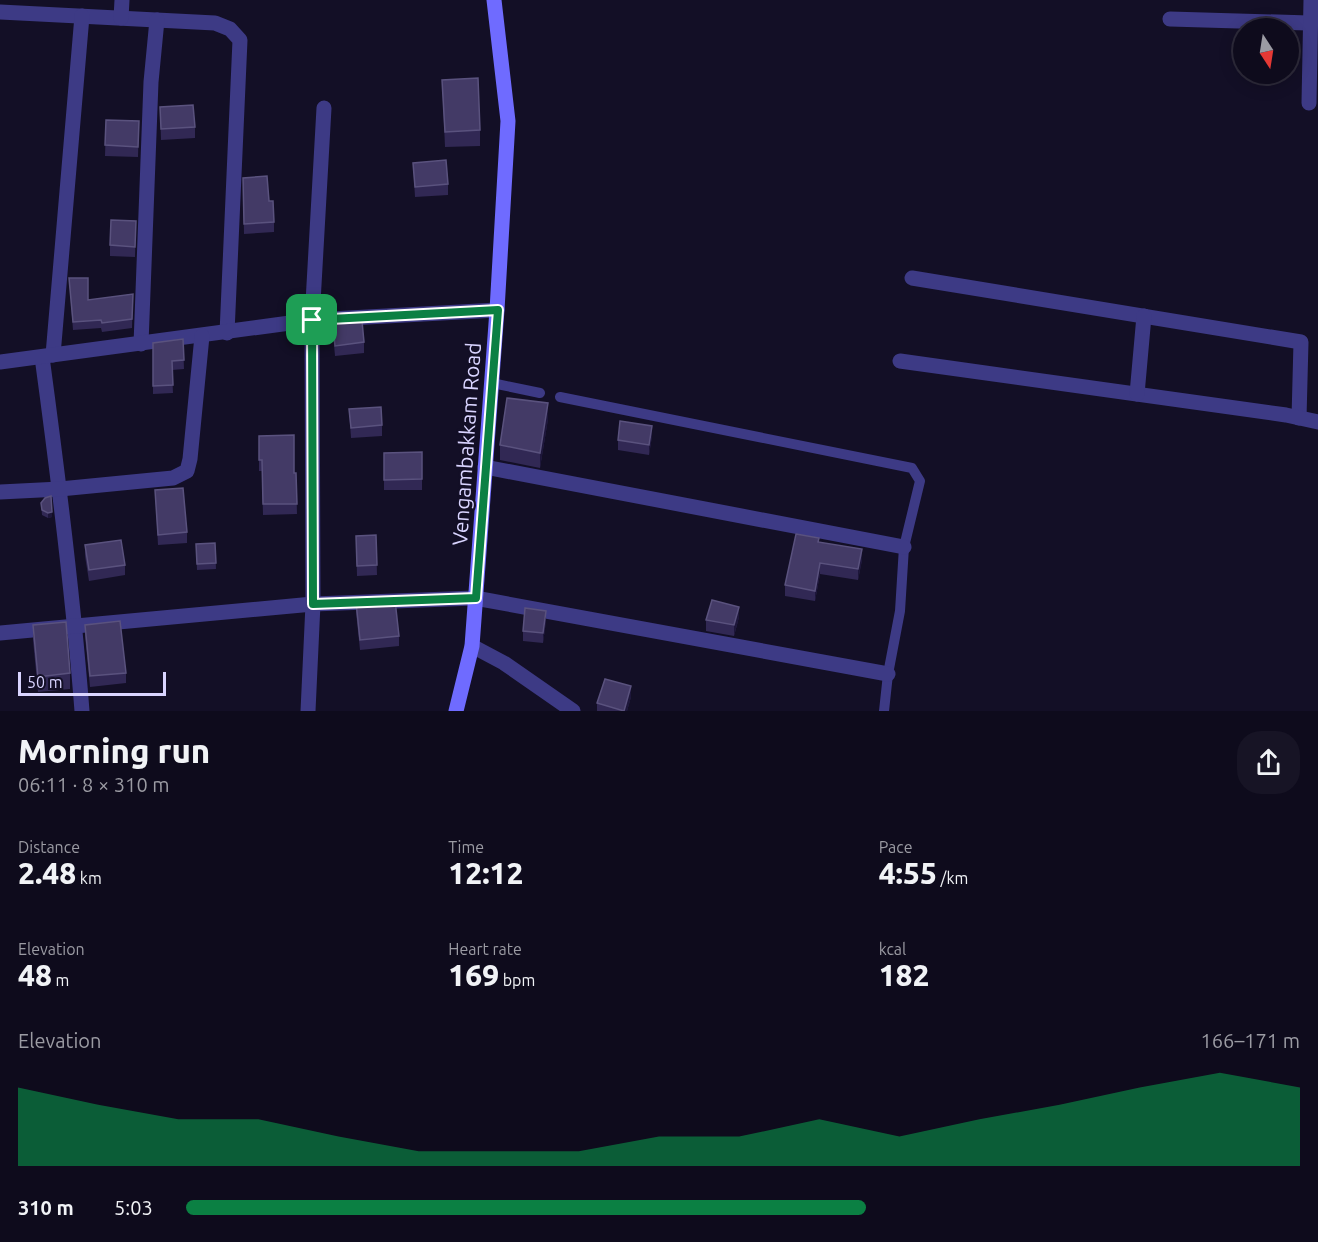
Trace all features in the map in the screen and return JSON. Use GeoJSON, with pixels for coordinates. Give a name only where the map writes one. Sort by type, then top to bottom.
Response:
{"type":"FeatureCollection","features":[{"type":"Feature","properties":{"kind":"main road","name":"Vengambakkam Road"},"geometry":{"type":"LineString","coordinates":[[456,711],[472,646],[498,310],[508,121],[494,0]]}},
{"type":"Feature","properties":{"kind":"street"},"geometry":{"type":"LineString","coordinates":[[121,18],[122,0]]}},
{"type":"Feature","properties":{"kind":"street"},"geometry":{"type":"LineString","coordinates":[[1309,103],[1311,0]]}},
{"type":"Feature","properties":{"kind":"street"},"geometry":{"type":"LineString","coordinates":[[0,12],[215,23],[230,29],[240,40],[226,333]]}},
{"type":"Feature","properties":{"kind":"street"},"geometry":{"type":"LineString","coordinates":[[82,16],[48,356],[76,626],[82,711]]}},
{"type":"Feature","properties":{"kind":"street"},"geometry":{"type":"LineString","coordinates":[[1170,19],[1309,23]]}},
{"type":"Feature","properties":{"kind":"street"},"geometry":{"type":"LineString","coordinates":[[141,344],[151,82],[157,20]]}},
{"type":"Feature","properties":{"kind":"street"},"geometry":{"type":"LineString","coordinates":[[308,711],[313,604],[312,320],[324,108]]}},
{"type":"Feature","properties":{"kind":"street"},"geometry":{"type":"LineString","coordinates":[[912,278],[1301,342],[1299,418]]}},
{"type":"Feature","properties":{"kind":"street"},"geometry":{"type":"LineString","coordinates":[[0,362],[312,320],[498,310]]}},
{"type":"Feature","properties":{"kind":"street"},"geometry":{"type":"LineString","coordinates":[[1137,394],[1144,316]]}},
{"type":"Feature","properties":{"kind":"street"},"geometry":{"type":"LineString","coordinates":[[0,492],[60,489],[173,478],[186,471],[190,459],[202,336]]}},
{"type":"Feature","properties":{"kind":"street"},"geometry":{"type":"LineString","coordinates":[[900,361],[1318,422]]}},
{"type":"Feature","properties":{"kind":"street"},"geometry":{"type":"LineString","coordinates":[[485,467],[904,547]]}},
{"type":"Feature","properties":{"kind":"street"},"geometry":{"type":"LineString","coordinates":[[0,633],[313,604],[476,598],[888,674]]}},
{"type":"Feature","properties":{"kind":"street"},"geometry":{"type":"LineString","coordinates":[[472,646],[504,663],[573,711]]}},
{"type":"Feature","properties":{"kind":"lane"},"geometry":{"type":"LineString","coordinates":[[492,383],[540,393]]}},
{"type":"Feature","properties":{"kind":"lane"},"geometry":{"type":"LineString","coordinates":[[560,397],[912,468],[920,480],[904,547],[900,611],[888,674],[884,711]]}},
{"type":"Feature","properties":{"kind":"building"},"geometry":{"type":"Polygon","coordinates":[[[478,78],[480,130],[445,132],[442,80],[478,78]]]}},
{"type":"Feature","properties":{"kind":"building"},"geometry":{"type":"Polygon","coordinates":[[[193,105],[195,127],[161,129],[160,107],[193,105]]]}},
{"type":"Feature","properties":{"kind":"building"},"geometry":{"type":"Polygon","coordinates":[[[106,120],[139,121],[138,147],[105,145],[106,120]]]}},
{"type":"Feature","properties":{"kind":"building"},"geometry":{"type":"Polygon","coordinates":[[[446,160],[448,184],[415,187],[413,163],[446,160]]]}},
{"type":"Feature","properties":{"kind":"building"},"geometry":{"type":"Polygon","coordinates":[[[267,176],[269,201],[273,201],[274,222],[244,224],[243,178],[267,176]]]}},
{"type":"Feature","properties":{"kind":"building"},"geometry":{"type":"Polygon","coordinates":[[[111,220],[136,221],[135,247],[110,245],[111,220]]]}},
{"type":"Feature","properties":{"kind":"building"},"geometry":{"type":"Polygon","coordinates":[[[69,278],[88,278],[88,300],[133,294],[132,319],[102,323],[101,320],[73,322],[69,278]]]}},
{"type":"Feature","properties":{"kind":"building"},"geometry":{"type":"Polygon","coordinates":[[[362,321],[364,342],[335,346],[333,324],[362,321]]]}},
{"type":"Feature","properties":{"kind":"building"},"geometry":{"type":"Polygon","coordinates":[[[183,339],[184,360],[172,361],[173,385],[153,386],[153,343],[183,339]]]}},
{"type":"Feature","properties":{"kind":"building"},"geometry":{"type":"Polygon","coordinates":[[[507,398],[548,403],[540,453],[500,445],[507,398]]]}},
{"type":"Feature","properties":{"kind":"building"},"geometry":{"type":"Polygon","coordinates":[[[381,407],[382,425],[351,428],[349,409],[381,407]]]}},
{"type":"Feature","properties":{"kind":"building"},"geometry":{"type":"Polygon","coordinates":[[[620,421],[652,426],[649,445],[618,440],[620,421]]]}},
{"type":"Feature","properties":{"kind":"building"},"geometry":{"type":"Polygon","coordinates":[[[294,435],[297,504],[263,504],[259,436],[294,435]]]}},
{"type":"Feature","properties":{"kind":"building"},"geometry":{"type":"Polygon","coordinates":[[[422,452],[422,479],[384,480],[384,453],[422,452]]]}},
{"type":"Feature","properties":{"kind":"building"},"geometry":{"type":"Polygon","coordinates":[[[183,488],[187,532],[158,535],[155,490],[183,488]]]}},
{"type":"Feature","properties":{"kind":"building"},"geometry":{"type":"Polygon","coordinates":[[[51,496],[52,512],[48,513],[42,510],[41,503],[45,498],[51,496]]]}},
{"type":"Feature","properties":{"kind":"building"},"geometry":{"type":"Polygon","coordinates":[[[796,534],[819,538],[818,542],[862,549],[858,569],[820,563],[815,591],[785,585],[796,534]]]}},
{"type":"Feature","properties":{"kind":"building"},"geometry":{"type":"Polygon","coordinates":[[[376,535],[377,565],[357,566],[356,536],[376,535]]]}},
{"type":"Feature","properties":{"kind":"building"},"geometry":{"type":"Polygon","coordinates":[[[121,540],[125,565],[89,570],[85,545],[121,540]]]}},
{"type":"Feature","properties":{"kind":"building"},"geometry":{"type":"Polygon","coordinates":[[[215,543],[216,563],[197,564],[196,544],[215,543]]]}},
{"type":"Feature","properties":{"kind":"building"},"geometry":{"type":"Polygon","coordinates":[[[395,600],[399,636],[360,640],[356,602],[395,600]]]}},
{"type":"Feature","properties":{"kind":"building"},"geometry":{"type":"Polygon","coordinates":[[[712,600],[739,607],[734,625],[706,620],[712,600]]]}},
{"type":"Feature","properties":{"kind":"building"},"geometry":{"type":"Polygon","coordinates":[[[525,608],[546,611],[543,633],[523,631],[525,608]]]}},
{"type":"Feature","properties":{"kind":"building"},"geometry":{"type":"Polygon","coordinates":[[[120,621],[126,673],[90,676],[85,625],[120,621]]]}},
{"type":"Feature","properties":{"kind":"building"},"geometry":{"type":"Polygon","coordinates":[[[66,622],[70,673],[38,677],[33,625],[66,622]]]}},
{"type":"Feature","properties":{"kind":"building"},"geometry":{"type":"Polygon","coordinates":[[[605,679],[631,686],[624,711],[597,703],[605,679]]]}},
{"type":"Feature","properties":{"kind":"route"},"geometry":{"type":"LineString","coordinates":[[498,310],[476,598],[313,604],[312,320],[498,310]]}}]}
